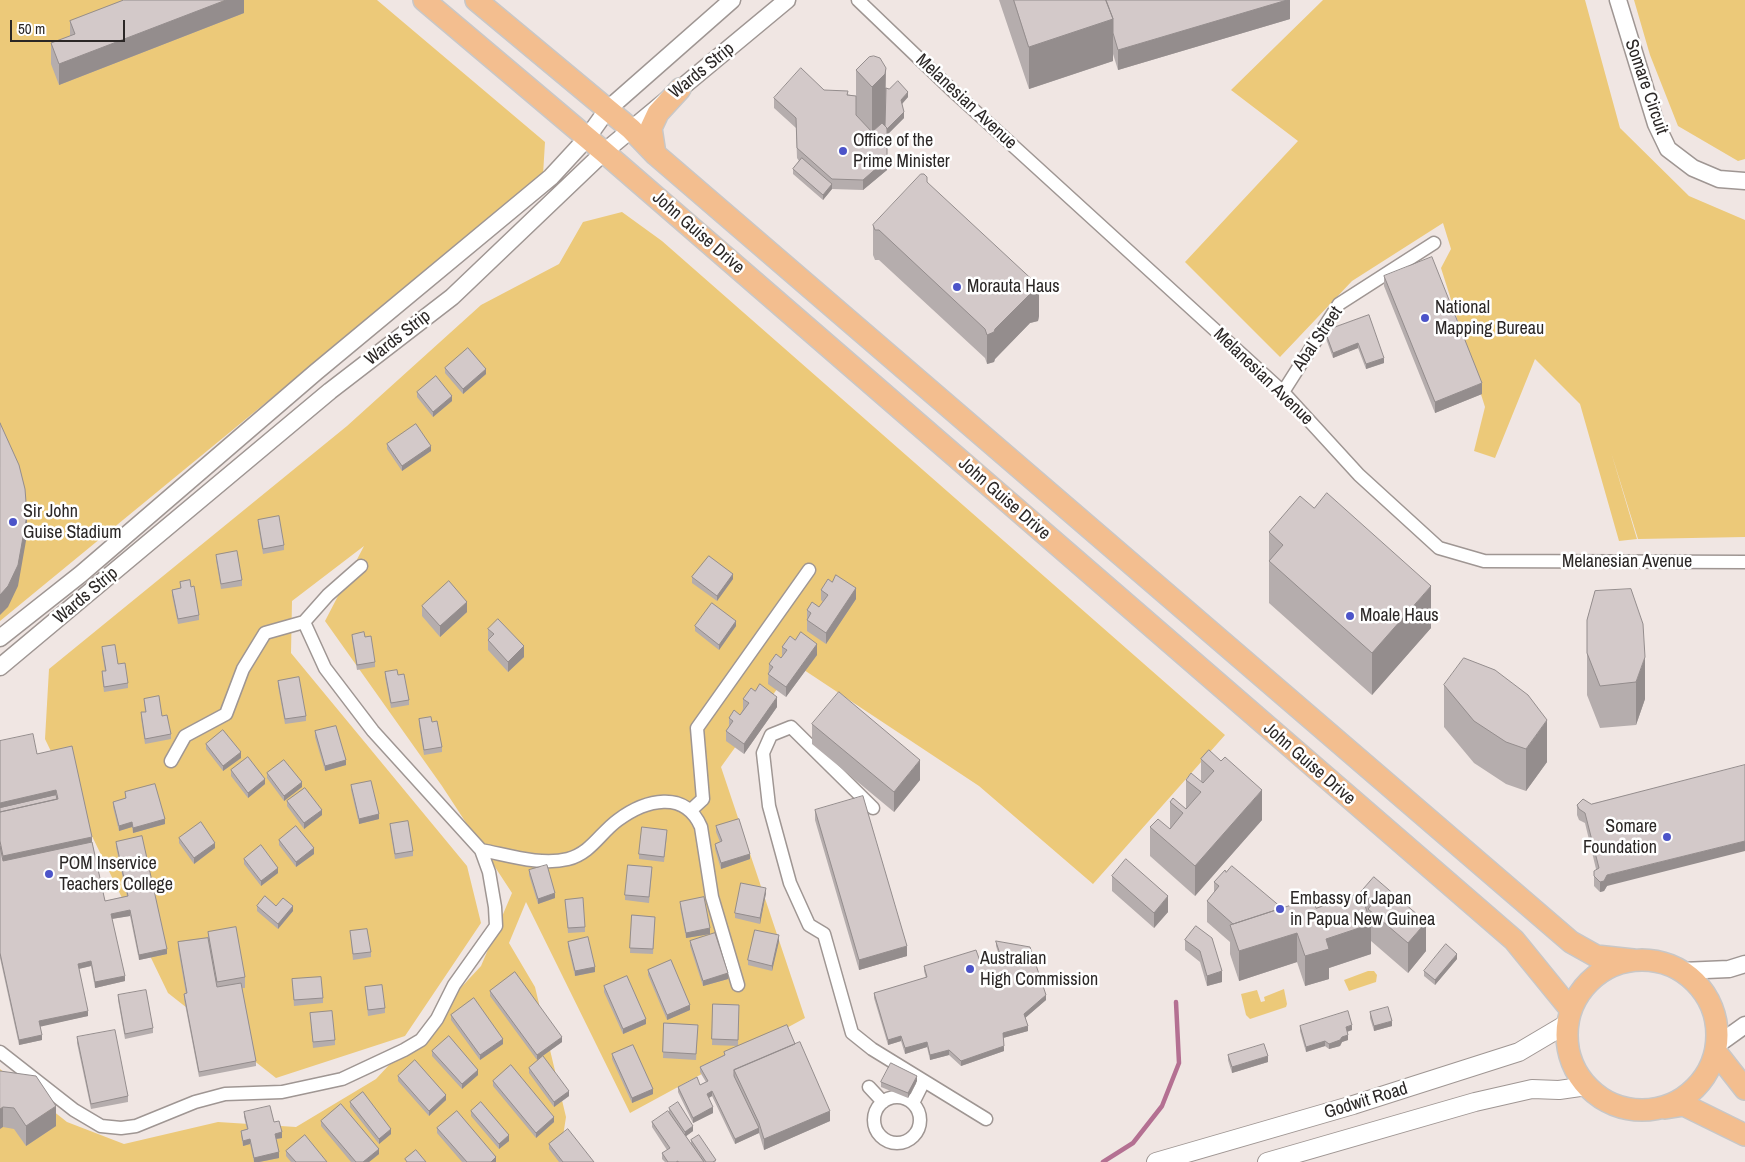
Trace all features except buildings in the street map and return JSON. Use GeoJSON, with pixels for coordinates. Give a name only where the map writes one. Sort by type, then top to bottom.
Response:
{"type":"FeatureCollection","features":[{"type":"Feature","properties":{"kind":"highway","name":"John Guise Drive"},"geometry":{"type":"LineString","coordinates":[[424,0],[604,152],[1514,940],[1570,1016]]}},
{"type":"Feature","properties":{"kind":"highway","name":"John Guise Drive"},"geometry":{"type":"LineString","coordinates":[[476,0],[631,129],[655,154],[1571,942],[1596,956],[1633,960]]}},
{"type":"Feature","properties":{"kind":"highway"},"geometry":{"type":"LineString","coordinates":[[655,154],[651,128],[658,113],[680,89]]}},
{"type":"Feature","properties":{"kind":"highway"},"geometry":{"type":"LineString","coordinates":[[1643,1110],[1663,1107],[1681,1100],[1697,1087],[1709,1070],[1716,1048],[1717,1023],[1710,1003],[1698,985],[1682,971],[1659,961],[1633,960],[1613,965],[1595,976],[1581,991],[1570,1016],[1569,1051],[1576,1070],[1587,1086],[1613,1104],[1643,1110],[1684,1105],[1745,1136]]}},
{"type":"Feature","properties":{"kind":"highway"},"geometry":{"type":"LineString","coordinates":[[1716,1048],[1745,1089]]}},
{"type":"Feature","properties":{"kind":"main road","name":"Godwit Road"},"geometry":{"type":"LineString","coordinates":[[1156,1162],[1353,1105],[1519,1052],[1570,1016]]}},
{"type":"Feature","properties":{"kind":"main road","name":"Godwit Road"},"geometry":{"type":"LineString","coordinates":[[1267,1162],[1475,1102],[1532,1089],[1559,1090],[1587,1086]]}},
{"type":"Feature","properties":{"kind":"street","name":"Wards Strip"},"geometry":{"type":"LineString","coordinates":[[0,638],[81,574],[316,372],[544,183],[587,138],[607,110],[732,0]]}},
{"type":"Feature","properties":{"kind":"street","name":"Wards Strip"},"geometry":{"type":"LineString","coordinates":[[0,667],[330,391],[452,296],[604,152],[788,0]]}},
{"type":"Feature","properties":{"kind":"street","name":"Melanesian Avenue"},"geometry":{"type":"LineString","coordinates":[[858,0],[953,91],[1283,392],[1359,474],[1439,548],[1484,561],[1745,562]]}},
{"type":"Feature","properties":{"kind":"street","name":"Somare Circuit"},"geometry":{"type":"LineString","coordinates":[[1618,0],[1656,124],[1668,149],[1692,168],[1719,179],[1745,181]]}},
{"type":"Feature","properties":{"kind":"street","name":"Abal Street"},"geometry":{"type":"LineString","coordinates":[[1283,392],[1339,304],[1434,243]]}},
{"type":"Feature","properties":{"kind":"street"},"geometry":{"type":"LineString","coordinates":[[171,761],[185,736],[226,714],[243,669],[265,633],[304,622],[322,600],[361,566]]}},
{"type":"Feature","properties":{"kind":"street"},"geometry":{"type":"LineString","coordinates":[[690,811],[703,799],[697,728],[809,570]]}},
{"type":"Feature","properties":{"kind":"street"},"geometry":{"type":"LineString","coordinates":[[0,1052],[74,1110],[101,1126],[121,1128],[136,1126],[195,1102],[225,1094],[282,1092],[342,1079],[389,1058],[421,1040],[437,1018],[463,972],[496,926],[493,888],[481,850],[373,731],[325,668],[304,622]]}},
{"type":"Feature","properties":{"kind":"street"},"geometry":{"type":"LineString","coordinates":[[872,808],[791,727],[771,735],[763,753],[769,806],[790,883],[809,925],[824,934],[852,1033],[872,1049],[986,1119]]}},
{"type":"Feature","properties":{"kind":"street"},"geometry":{"type":"LineString","coordinates":[[481,850],[548,862],[566,860],[587,850],[618,820],[658,801],[673,801],[697,816],[701,827],[712,897],[738,985]]}},
{"type":"Feature","properties":{"kind":"street"},"geometry":{"type":"LineString","coordinates":[[1682,971],[1729,969],[1745,964]]}},
{"type":"Feature","properties":{"kind":"street"},"geometry":{"type":"LineString","coordinates":[[1716,1048],[1745,1025]]}},
{"type":"Feature","properties":{"kind":"street"},"geometry":{"type":"LineString","coordinates":[[913,1103],[924,1081]]}},
{"type":"Feature","properties":{"kind":"street"},"geometry":{"type":"LineString","coordinates":[[869,1087],[883,1102]]}},
{"type":"Feature","properties":{"kind":"street"},"geometry":{"type":"LineString","coordinates":[[895,1097],[908,1099],[913,1103],[920,1120],[917,1132],[907,1140],[893,1142],[886,1140],[876,1128],[875,1114],[883,1102],[895,1097]]}},
{"type":"Feature","properties":{"kind":"shaded area","name":"Sir John Guise Stadium"},"geometry":{"type":"Polygon","coordinates":[[[0,0],[377,0],[545,142],[543,175],[0,621],[0,0]]]}},
{"type":"Feature","properties":{"kind":"shaded area"},"geometry":{"type":"Polygon","coordinates":[[[1323,0],[1585,0],[1620,128],[1689,196],[1745,220],[1745,537],[1638,539],[1611,452],[1637,539],[1619,541],[1580,404],[1535,359],[1495,458],[1474,451],[1485,407],[1441,268],[1451,249],[1443,223],[1352,281],[1280,357],[1185,262],[1298,141],[1231,90],[1323,0]]]}},
{"type":"Feature","properties":{"kind":"shaded area"},"geometry":{"type":"Polygon","coordinates":[[[1634,0],[1745,0],[1745,159],[1738,161],[1678,126],[1650,55],[1634,0]]]}},
{"type":"Feature","properties":{"kind":"shaded area"},"geometry":{"type":"Polygon","coordinates":[[[622,212],[662,241],[1225,735],[1093,884],[979,786],[795,664],[721,767],[805,1018],[630,1113],[526,902],[509,943],[535,987],[566,1117],[559,1162],[0,1162],[0,1069],[67,1122],[124,1144],[218,1122],[296,1127],[376,1079],[481,966],[512,893],[442,786],[325,621],[364,546],[292,601],[291,653],[467,866],[481,923],[405,1036],[276,1078],[168,993],[45,739],[49,669],[347,426],[481,305],[559,264],[583,222],[622,212]]]}},
{"type":"Feature","properties":{"kind":"shaded area"},"geometry":{"type":"Polygon","coordinates":[[[1368,971],[1374,971],[1377,975],[1376,982],[1349,991],[1344,980],[1368,971]]]}},
{"type":"Feature","properties":{"kind":"shaded area"},"geometry":{"type":"Polygon","coordinates":[[[1284,989],[1286,1007],[1250,1019],[1246,1015],[1241,994],[1257,990],[1261,1002],[1265,1001],[1264,997],[1284,989]]]}},
{"type":"Feature","properties":{"kind":"waterway"},"geometry":{"type":"LineString","coordinates":[[1103,1162],[1133,1143],[1162,1106],[1179,1063],[1176,1002]]}},
{"type":"Feature","properties":{"kind":"place","name":"Office of the Prime Minister"},"geometry":{"type":"Point","coordinates":[843,151]}},
{"type":"Feature","properties":{"kind":"place","name":"Morauta Haus"},"geometry":{"type":"Point","coordinates":[957,287]}},
{"type":"Feature","properties":{"kind":"place","name":"National Mapping Bureau"},"geometry":{"type":"Point","coordinates":[1425,318]}},
{"type":"Feature","properties":{"kind":"place","name":"Sir John Guise Stadium"},"geometry":{"type":"Point","coordinates":[13,522]}},
{"type":"Feature","properties":{"kind":"place","name":"Moale Haus"},"geometry":{"type":"Point","coordinates":[1350,616]}},
{"type":"Feature","properties":{"kind":"place","name":"Somare Foundation"},"geometry":{"type":"Point","coordinates":[1667,837]}},
{"type":"Feature","properties":{"kind":"place","name":"POM Inservice Teachers College"},"geometry":{"type":"Point","coordinates":[49,874]}},
{"type":"Feature","properties":{"kind":"place","name":"Embassy of Japan in Papua New Guinea"},"geometry":{"type":"Point","coordinates":[1280,909]}},
{"type":"Feature","properties":{"kind":"place","name":"Australian High Commission"},"geometry":{"type":"Point","coordinates":[970,969]}}]}
